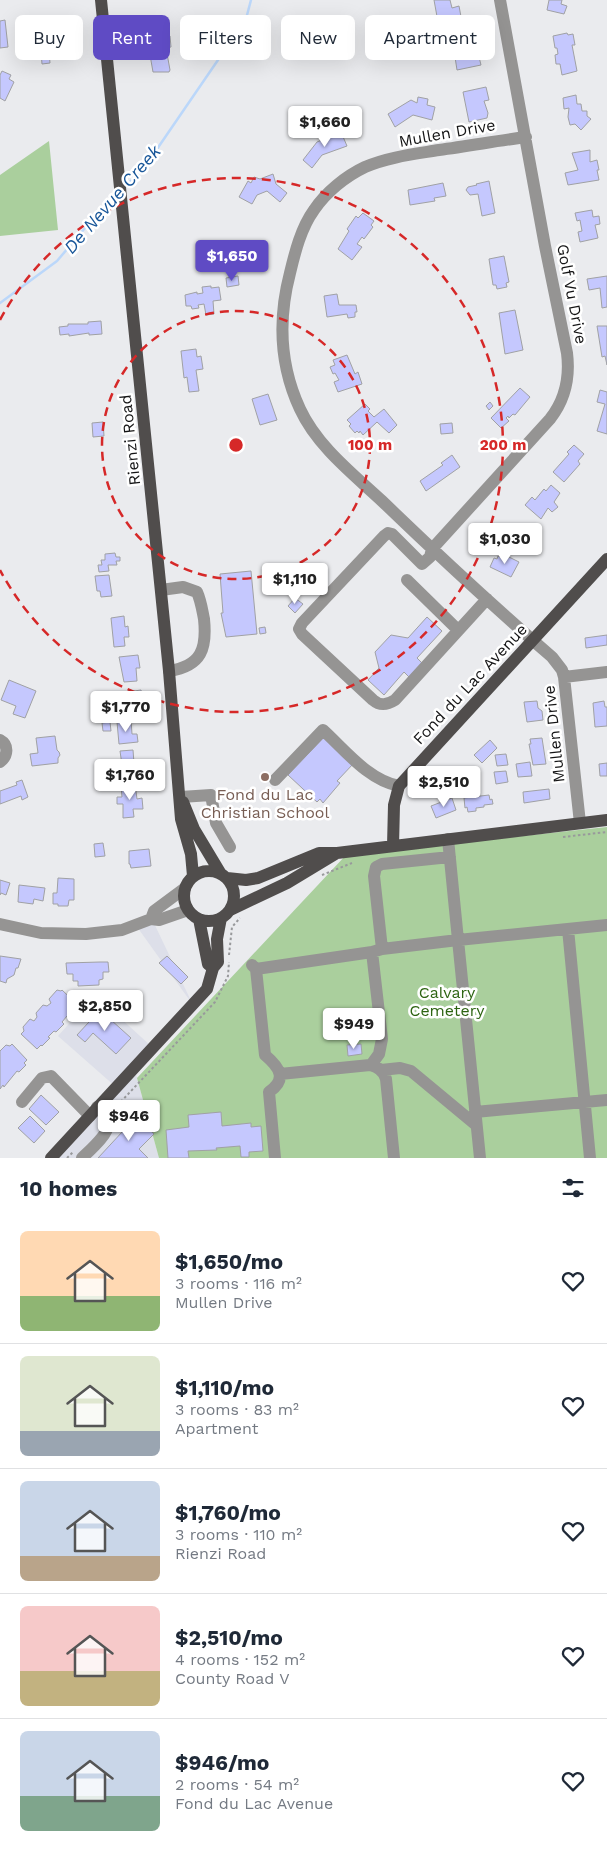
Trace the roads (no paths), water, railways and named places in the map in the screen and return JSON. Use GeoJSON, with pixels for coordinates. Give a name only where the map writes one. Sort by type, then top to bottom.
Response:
{"type":"FeatureCollection","features":[{"type":"Feature","properties":{"kind":"main road","name":"Rienzi Road"},"geometry":{"type":"LineString","coordinates":[[101,0],[170,670],[181,797],[181,819],[191,854],[194,876]]}},
{"type":"Feature","properties":{"kind":"main road","name":"Fond du Lac Avenue"},"geometry":{"type":"LineString","coordinates":[[399,786],[607,559]]}},
{"type":"Feature","properties":{"kind":"main road"},"geometry":{"type":"LineString","coordinates":[[393,846],[394,805],[399,786]]}},
{"type":"Feature","properties":{"kind":"main road"},"geometry":{"type":"LineString","coordinates":[[51,1158],[207,989],[213,968],[218,962],[217,940],[226,914],[233,904],[234,890],[194,829],[181,797]]}},
{"type":"Feature","properties":{"kind":"main road"},"geometry":{"type":"LineString","coordinates":[[337,853],[287,883],[212,921],[199,919],[188,910],[184,896],[185,888],[194,876],[207,870],[224,876],[246,880],[258,878],[319,853],[337,853],[607,820]]}},
{"type":"Feature","properties":{"kind":"main road"},"geometry":{"type":"LineString","coordinates":[[199,919],[208,964],[213,968]]}},
{"type":"Feature","properties":{"kind":"street","name":"Golf Vu Drive"},"geometry":{"type":"LineString","coordinates":[[405,548],[422,564],[430,557],[432,549],[550,419],[559,405],[566,384],[568,352],[545,246],[500,0]]}},
{"type":"Feature","properties":{"kind":"street","name":"Mullen Drive"},"geometry":{"type":"LineString","coordinates":[[526,137],[420,153],[378,162],[350,175],[338,184],[314,209],[305,226],[294,256],[284,304],[282,335],[286,365],[300,409],[312,429],[336,458],[432,549],[552,657],[562,670],[580,823]]}},
{"type":"Feature","properties":{"kind":"street"},"geometry":{"type":"LineString","coordinates":[[417,535],[405,548],[392,534],[388,533],[384,536],[302,623],[300,632],[376,703],[383,704],[394,700],[487,599]]}},
{"type":"Feature","properties":{"kind":"street"},"geometry":{"type":"LineString","coordinates":[[408,580],[458,630]]}},
{"type":"Feature","properties":{"kind":"street"},"geometry":{"type":"LineString","coordinates":[[161,590],[184,587],[197,592],[202,601],[206,638],[202,652],[192,663],[180,669],[170,670]]}},
{"type":"Feature","properties":{"kind":"street"},"geometry":{"type":"LineString","coordinates":[[564,677],[607,672]]}},
{"type":"Feature","properties":{"kind":"street"},"geometry":{"type":"LineString","coordinates":[[275,780],[323,730],[369,773],[387,784],[399,786]]}},
{"type":"Feature","properties":{"kind":"street"},"geometry":{"type":"LineString","coordinates":[[0,740],[3,741],[7,750],[4,759],[0,762]]}},
{"type":"Feature","properties":{"kind":"street"},"geometry":{"type":"LineString","coordinates":[[181,797],[210,795],[216,823],[230,846]]}},
{"type":"Feature","properties":{"kind":"street"},"geometry":{"type":"LineString","coordinates":[[448,839],[480,1158]]}},
{"type":"Feature","properties":{"kind":"street"},"geometry":{"type":"LineString","coordinates":[[376,1068],[382,1039],[374,876],[376,867],[384,864],[450,857]]}},
{"type":"Feature","properties":{"kind":"street"},"geometry":{"type":"LineString","coordinates":[[151,919],[154,912],[185,888]]}},
{"type":"Feature","properties":{"kind":"street"},"geometry":{"type":"LineString","coordinates":[[0,924],[41,933],[77,934],[122,930],[151,919],[158,920],[188,910]]}},
{"type":"Feature","properties":{"kind":"street"},"geometry":{"type":"LineString","coordinates":[[275,1158],[269,1092],[278,1082],[280,1074],[279,1069],[265,1056],[254,967],[458,940],[607,925]]}},
{"type":"Feature","properties":{"kind":"street"},"geometry":{"type":"LineString","coordinates":[[568,929],[590,1158]]}},
{"type":"Feature","properties":{"kind":"street"},"geometry":{"type":"LineString","coordinates":[[376,1068],[386,1079],[394,1158]]}},
{"type":"Feature","properties":{"kind":"street"},"geometry":{"type":"LineString","coordinates":[[280,1074],[400,1068],[412,1071],[476,1118],[607,1100]]}},
{"type":"Feature","properties":{"kind":"street"},"geometry":{"type":"LineString","coordinates":[[22,1102],[42,1078],[50,1076],[94,1112],[106,1117],[109,1125],[106,1133],[82,1158]]}},
{"type":"Feature","properties":{"kind":"waterway","name":"De Nevue Creek"},"geometry":{"type":"LineString","coordinates":[[124,188],[144,168],[246,19],[251,0]]}},
{"type":"Feature","properties":{"kind":"waterway","name":"De Nevue Creek"},"geometry":{"type":"LineString","coordinates":[[0,303],[57,261],[85,228],[117,196]]}},
{"type":"Feature","properties":{"kind":"place","name":"Fond du Lac Christian School"},"geometry":{"type":"Point","coordinates":[265,777]}},
{"type":"Feature","properties":{"kind":"park label","name":"Calvary Cemetery"},"geometry":{"type":"Point","coordinates":[447,1001]}}]}
